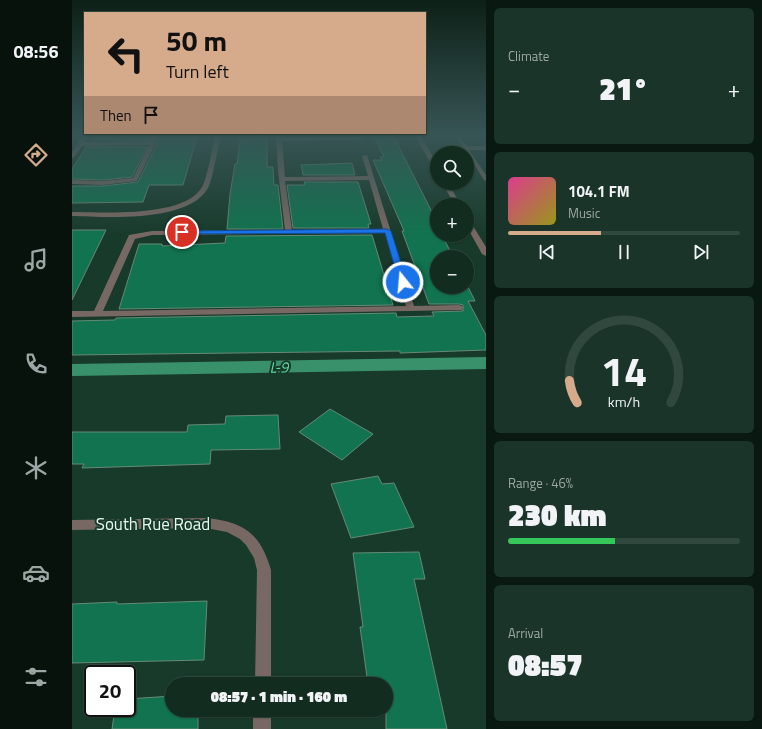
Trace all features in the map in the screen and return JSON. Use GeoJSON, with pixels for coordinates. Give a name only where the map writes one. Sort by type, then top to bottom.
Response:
{"type":"FeatureCollection","features":[{"type":"Feature","properties":{"kind":"street"},"geometry":{"type":"LineString","coordinates":[[72,182],[103,183],[135,180],[141,168]]}},
{"type":"Feature","properties":{"kind":"street"},"geometry":{"type":"LineString","coordinates":[[72,214],[147,213],[173,208],[195,199],[203,193],[210,168]]}},
{"type":"Feature","properties":{"kind":"street"},"geometry":{"type":"LineString","coordinates":[[281,168],[289,232]]}},
{"type":"Feature","properties":{"kind":"street"},"geometry":{"type":"LineString","coordinates":[[368,168],[411,308]]}},
{"type":"Feature","properties":{"kind":"street"},"geometry":{"type":"LineString","coordinates":[[479,168],[486,179]]}},
{"type":"Feature","properties":{"kind":"street"},"geometry":{"type":"LineString","coordinates":[[282,179],[371,178]]}},
{"type":"Feature","properties":{"kind":"street"},"geometry":{"type":"LineString","coordinates":[[97,314],[132,237],[152,233],[387,231]]}},
{"type":"Feature","properties":{"kind":"street"},"geometry":{"type":"LineString","coordinates":[[474,233],[486,254]]}},
{"type":"Feature","properties":{"kind":"street"},"geometry":{"type":"LineString","coordinates":[[72,314],[459,308]]}},
{"type":"Feature","properties":{"kind":"street","name":"South Rue Road"},"geometry":{"type":"LineString","coordinates":[[72,525],[206,522],[222,524],[238,530],[251,540],[260,554],[264,570],[263,677]]}},
{"type":"Feature","properties":{"kind":"street"},"geometry":{"type":"LineString","coordinates":[[262,717],[262,729]]}},
{"type":"Feature","properties":{"kind":"building"},"geometry":{"type":"Polygon","coordinates":[[[136,168],[132,177],[103,180],[72,179],[72,169],[136,168]]]}},
{"type":"Feature","properties":{"kind":"building"},"geometry":{"type":"Polygon","coordinates":[[[145,168],[188,168],[183,185],[149,185],[143,202],[72,203],[72,186],[103,186],[138,182],[145,168]]]}},
{"type":"Feature","properties":{"kind":"building"},"geometry":{"type":"Polygon","coordinates":[[[234,168],[273,168],[274,185],[278,185],[283,229],[227,229],[234,168]]]}},
{"type":"Feature","properties":{"kind":"building"},"geometry":{"type":"Polygon","coordinates":[[[302,168],[353,168],[355,175],[303,175],[302,168]]]}},
{"type":"Feature","properties":{"kind":"building"},"geometry":{"type":"Polygon","coordinates":[[[377,168],[410,168],[430,208],[430,242],[446,242],[450,250],[430,250],[430,294],[472,294],[475,301],[468,301],[486,335],[486,350],[400,353],[400,351],[72,355],[72,321],[115,320],[116,318],[396,313],[397,317],[434,316],[432,312],[463,311],[463,305],[459,304],[429,304],[402,231],[404,231],[377,168]]]}},
{"type":"Feature","properties":{"kind":"building"},"geometry":{"type":"Polygon","coordinates":[[[304,182],[358,182],[371,224],[368,224],[369,228],[293,228],[287,185],[305,185],[304,182]]]}},
{"type":"Feature","properties":{"kind":"building"},"geometry":{"type":"Polygon","coordinates":[[[72,230],[106,230],[72,300],[72,230]]]}},
{"type":"Feature","properties":{"kind":"building"},"geometry":{"type":"Polygon","coordinates":[[[372,235],[393,305],[119,309],[139,244],[162,244],[162,246],[225,243],[226,236],[372,235]]]}},
{"type":"Feature","properties":{"kind":"building"},"geometry":{"type":"Polygon","coordinates":[[[330,409],[373,434],[342,460],[299,432],[330,409]]]}},
{"type":"Feature","properties":{"kind":"building"},"geometry":{"type":"Polygon","coordinates":[[[278,415],[280,449],[211,450],[210,464],[82,468],[84,464],[72,464],[72,432],[187,432],[188,425],[225,424],[226,416],[278,415]]]}},
{"type":"Feature","properties":{"kind":"building"},"geometry":{"type":"Polygon","coordinates":[[[378,476],[382,484],[394,483],[414,527],[351,538],[331,484],[378,476]]]}},
{"type":"Feature","properties":{"kind":"building"},"geometry":{"type":"Polygon","coordinates":[[[419,552],[425,579],[414,579],[447,729],[386,729],[386,717],[393,717],[393,677],[367,677],[360,627],[363,627],[353,553],[419,552]]]}},
{"type":"Feature","properties":{"kind":"building"},"geometry":{"type":"Polygon","coordinates":[[[207,601],[204,660],[72,663],[72,604],[207,601]]]}},
{"type":"Feature","properties":{"kind":"building"},"geometry":{"type":"Polygon","coordinates":[[[165,696],[165,717],[198,717],[198,729],[112,729],[114,717],[136,717],[136,698],[165,696]]]}},
{"type":"Feature","properties":{"kind":"waterway","name":"L-9"},"geometry":{"type":"LineString","coordinates":[[72,370],[486,363]]}},
{"type":"Feature","properties":{"kind":"route"},"geometry":{"type":"LineString","coordinates":[[182,232],[387,231],[403,282]]}}]}
